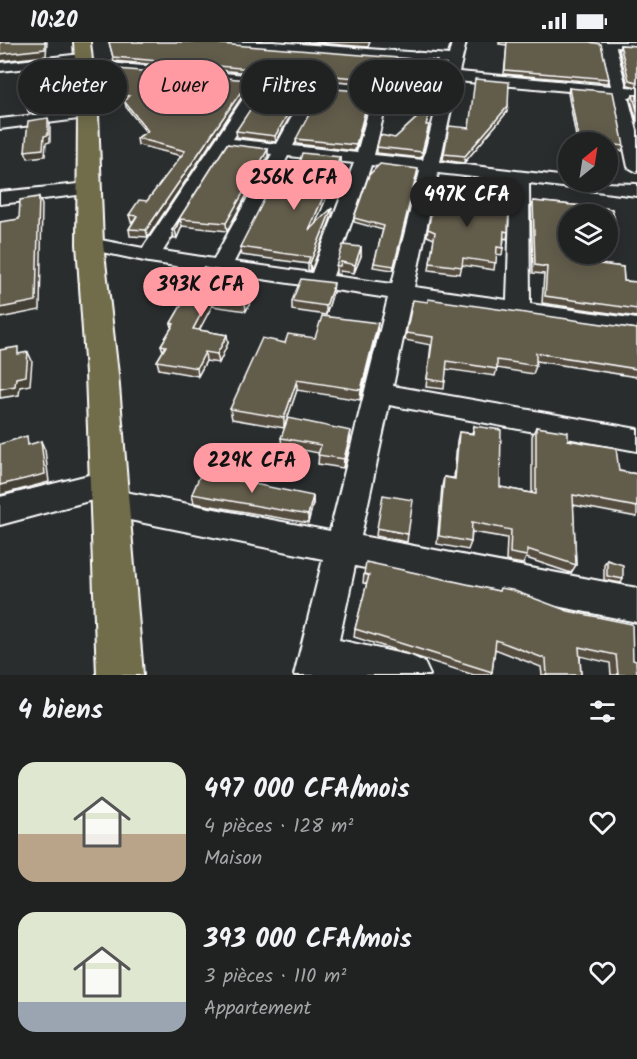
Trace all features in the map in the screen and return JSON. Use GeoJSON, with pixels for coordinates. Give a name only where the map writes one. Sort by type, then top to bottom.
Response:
{"type":"FeatureCollection","features":[{"type":"Feature","properties":{"kind":"main road"},"geometry":{"type":"LineString","coordinates":[[88,114],[90,243],[120,675]]}},
{"type":"Feature","properties":{"kind":"street"},"geometry":{"type":"LineString","coordinates":[[221,42],[316,45],[402,60]]}},
{"type":"Feature","properties":{"kind":"street"},"geometry":{"type":"LineString","coordinates":[[637,45],[602,42],[619,91],[637,167]]}},
{"type":"Feature","properties":{"kind":"street"},"geometry":{"type":"LineString","coordinates":[[306,60],[316,45]]}},
{"type":"Feature","properties":{"kind":"street"},"geometry":{"type":"LineString","coordinates":[[0,67],[82,55],[241,77]]}},
{"type":"Feature","properties":{"kind":"street"},"geometry":{"type":"LineString","coordinates":[[464,70],[637,93]]}},
{"type":"Feature","properties":{"kind":"street"},"geometry":{"type":"LineString","coordinates":[[0,124],[88,114]]}},
{"type":"Feature","properties":{"kind":"street"},"geometry":{"type":"LineString","coordinates":[[149,256],[241,114]]}},
{"type":"Feature","properties":{"kind":"street"},"geometry":{"type":"LineString","coordinates":[[221,266],[303,114]]}},
{"type":"Feature","properties":{"kind":"street"},"geometry":{"type":"LineString","coordinates":[[320,280],[364,159],[376,114]]}},
{"type":"Feature","properties":{"kind":"street"},"geometry":{"type":"LineString","coordinates":[[411,675],[315,664],[442,114]]}},
{"type":"Feature","properties":{"kind":"street"},"geometry":{"type":"LineString","coordinates":[[223,143],[637,190]]}},
{"type":"Feature","properties":{"kind":"street"},"geometry":{"type":"LineString","coordinates":[[518,309],[520,177]]}},
{"type":"Feature","properties":{"kind":"street"},"geometry":{"type":"LineString","coordinates":[[0,198],[88,189]]}},
{"type":"Feature","properties":{"kind":"street"},"geometry":{"type":"LineString","coordinates":[[90,243],[149,256],[637,327]]}},
{"type":"Feature","properties":{"kind":"street"},"geometry":{"type":"LineString","coordinates":[[377,393],[637,440]]}},
{"type":"Feature","properties":{"kind":"street"},"geometry":{"type":"LineString","coordinates":[[0,511],[109,493],[343,546],[637,605]]}},
{"type":"Feature","properties":{"kind":"building"},"geometry":{"type":"Polygon","coordinates":[[[0,42],[45,42],[45,49],[0,54],[0,42]]]}},
{"type":"Feature","properties":{"kind":"building"},"geometry":{"type":"Polygon","coordinates":[[[109,42],[217,42],[424,60],[349,60],[349,77],[337,76],[337,60],[241,60],[241,68],[229,67],[229,60],[148,60],[113,57],[109,42]]]}},
{"type":"Feature","properties":{"kind":"building"},"geometry":{"type":"Polygon","coordinates":[[[507,42],[601,44],[609,79],[505,70],[507,42]]]}},
{"type":"Feature","properties":{"kind":"building"},"geometry":{"type":"Polygon","coordinates":[[[620,45],[637,46],[637,82],[629,80],[620,45]]]}},
{"type":"Feature","properties":{"kind":"building"},"geometry":{"type":"Polygon","coordinates":[[[127,70],[139,71],[139,114],[226,114],[146,230],[129,229],[137,216],[129,215],[139,200],[147,201],[185,151],[137,138],[148,131],[127,105],[129,96],[127,96],[127,70]]]}},
{"type":"Feature","properties":{"kind":"building"},"geometry":{"type":"Polygon","coordinates":[[[229,78],[241,79],[241,92],[229,109],[229,78]]]}},
{"type":"Feature","properties":{"kind":"building"},"geometry":{"type":"Polygon","coordinates":[[[475,79],[509,82],[508,106],[465,156],[444,154],[449,126],[469,128],[475,79]]]}},
{"type":"Feature","properties":{"kind":"building"},"geometry":{"type":"Polygon","coordinates":[[[569,88],[613,92],[624,146],[618,145],[618,132],[577,132],[569,88]]]}},
{"type":"Feature","properties":{"kind":"building"},"geometry":{"type":"Polygon","coordinates":[[[337,89],[349,90],[349,114],[364,114],[356,145],[296,139],[309,114],[337,114],[337,89]]]}},
{"type":"Feature","properties":{"kind":"building"},"geometry":{"type":"Polygon","coordinates":[[[633,95],[637,95],[637,111],[633,95]]]}},
{"type":"Feature","properties":{"kind":"building"},"geometry":{"type":"Polygon","coordinates":[[[247,114],[288,114],[275,136],[236,131],[247,114]]]}},
{"type":"Feature","properties":{"kind":"building"},"geometry":{"type":"Polygon","coordinates":[[[421,114],[428,114],[426,125],[429,125],[422,152],[377,147],[380,135],[395,138],[421,114]]]}},
{"type":"Feature","properties":{"kind":"building"},"geometry":{"type":"Polygon","coordinates":[[[48,118],[48,135],[44,136],[43,149],[25,151],[28,121],[48,118]]]}},
{"type":"Feature","properties":{"kind":"building"},"geometry":{"type":"Polygon","coordinates":[[[227,144],[268,149],[226,223],[180,219],[175,230],[172,230],[227,144]]]}},
{"type":"Feature","properties":{"kind":"building"},"geometry":{"type":"Polygon","coordinates":[[[302,153],[340,157],[309,230],[332,208],[310,263],[308,263],[310,257],[240,247],[271,186],[292,189],[302,153]]]}},
{"type":"Feature","properties":{"kind":"building"},"geometry":{"type":"Polygon","coordinates":[[[380,164],[418,169],[394,266],[374,263],[384,226],[354,218],[369,175],[380,164]]]}},
{"type":"Feature","properties":{"kind":"building"},"geometry":{"type":"Polygon","coordinates":[[[454,188],[473,189],[473,199],[509,204],[508,232],[504,231],[503,248],[497,247],[496,263],[463,258],[462,267],[430,263],[435,232],[428,229],[435,195],[454,197],[454,188]]]}},
{"type":"Feature","properties":{"kind":"building"},"geometry":{"type":"Polygon","coordinates":[[[39,197],[36,301],[0,308],[0,222],[19,219],[20,200],[39,197]]]}},
{"type":"Feature","properties":{"kind":"building"},"geometry":{"type":"Polygon","coordinates":[[[533,201],[563,204],[558,204],[558,264],[600,264],[623,267],[624,281],[637,282],[637,309],[545,296],[547,267],[535,265],[533,201]]]}},
{"type":"Feature","properties":{"kind":"building"},"geometry":{"type":"Polygon","coordinates":[[[343,245],[361,247],[355,265],[341,262],[340,266],[336,266],[343,245]]]}},
{"type":"Feature","properties":{"kind":"building"},"geometry":{"type":"Polygon","coordinates":[[[203,268],[242,274],[238,282],[254,284],[245,302],[210,297],[193,329],[227,335],[217,354],[205,352],[197,368],[157,361],[166,346],[161,345],[174,324],[171,323],[203,268]]]}},
{"type":"Feature","properties":{"kind":"building"},"geometry":{"type":"Polygon","coordinates":[[[301,279],[334,283],[326,306],[292,301],[301,279]]]}},
{"type":"Feature","properties":{"kind":"building"},"geometry":{"type":"Polygon","coordinates":[[[428,299],[637,329],[637,369],[536,353],[536,366],[497,360],[497,369],[447,361],[445,382],[427,379],[433,337],[406,333],[413,300],[428,302],[428,299]]]}},
{"type":"Feature","properties":{"kind":"building"},"geometry":{"type":"Polygon","coordinates":[[[322,316],[378,323],[361,390],[297,380],[284,418],[230,409],[262,338],[285,343],[288,334],[315,338],[322,316]]]}},
{"type":"Feature","properties":{"kind":"building"},"geometry":{"type":"Polygon","coordinates":[[[18,347],[18,354],[28,352],[26,376],[16,378],[15,386],[0,389],[0,350],[18,347]]]}},
{"type":"Feature","properties":{"kind":"building"},"geometry":{"type":"Polygon","coordinates":[[[288,418],[351,431],[344,459],[318,455],[321,445],[281,438],[288,418]]]}},
{"type":"Feature","properties":{"kind":"building"},"geometry":{"type":"Polygon","coordinates":[[[474,426],[501,430],[500,487],[536,494],[536,427],[568,432],[568,440],[616,448],[619,471],[637,474],[637,507],[573,495],[576,565],[527,549],[527,556],[510,553],[511,530],[472,522],[471,542],[439,536],[444,477],[455,479],[459,432],[473,434],[474,426]]]}},
{"type":"Feature","properties":{"kind":"building"},"geometry":{"type":"Polygon","coordinates":[[[27,436],[28,445],[41,441],[45,474],[0,485],[0,444],[27,436]]]}},
{"type":"Feature","properties":{"kind":"building"},"geometry":{"type":"Polygon","coordinates":[[[201,473],[313,496],[308,515],[192,494],[201,473]]]}},
{"type":"Feature","properties":{"kind":"building"},"geometry":{"type":"Polygon","coordinates":[[[383,495],[413,500],[408,534],[377,528],[383,495]]]}},
{"type":"Feature","properties":{"kind":"building"},"geometry":{"type":"Polygon","coordinates":[[[607,560],[623,565],[623,579],[607,576],[607,560]]]}},
{"type":"Feature","properties":{"kind":"building"},"geometry":{"type":"Polygon","coordinates":[[[366,562],[499,591],[500,588],[512,590],[568,611],[632,624],[633,660],[636,661],[637,675],[618,675],[616,655],[579,647],[581,675],[547,675],[546,659],[496,640],[492,672],[355,629],[369,575],[364,574],[366,562]]]}}]}
